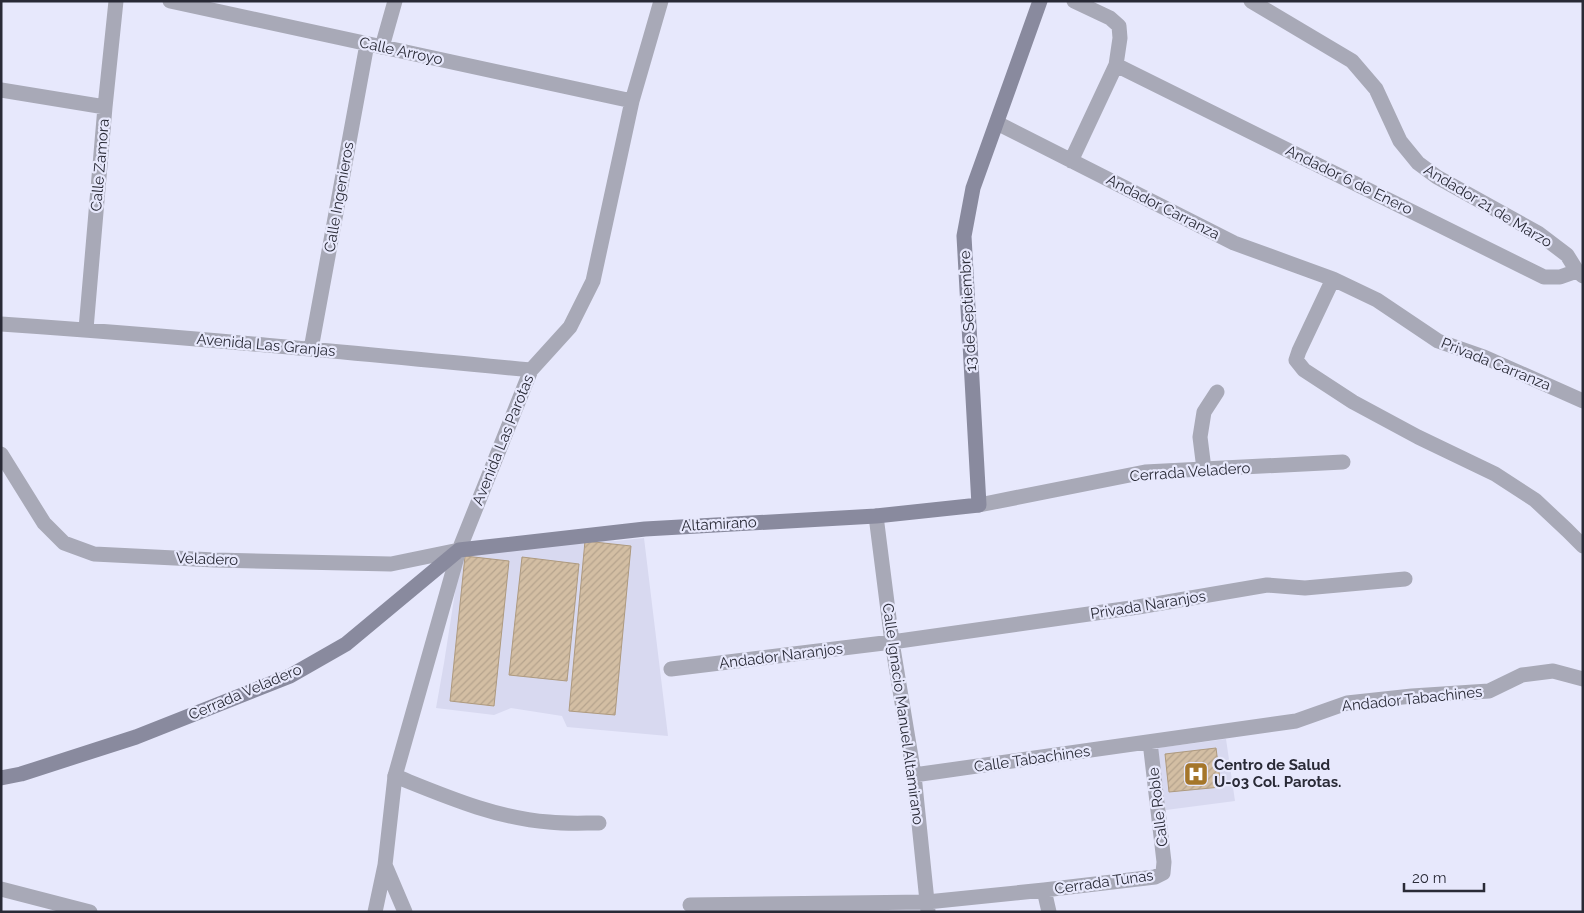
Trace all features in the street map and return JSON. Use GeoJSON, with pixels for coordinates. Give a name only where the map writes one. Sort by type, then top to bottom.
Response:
{"type":"FeatureCollection","features":[{"type":"Feature","properties":{"kind":"street","name":"Calle Zamora"},"geometry":{"type":"LineString","coordinates":[[86,330],[116,1]]}},
{"type":"Feature","properties":{"kind":"street","name":"Calle Arroyo"},"geometry":{"type":"LineString","coordinates":[[170,1],[374,46],[633,96]]}},
{"type":"Feature","properties":{"kind":"street","name":"Calle Ingenieros"},"geometry":{"type":"LineString","coordinates":[[311,349],[374,46],[395,1]]}},
{"type":"Feature","properties":{"kind":"street","name":"Avenida Las Parotas"},"geometry":{"type":"LineString","coordinates":[[375,912],[385,865],[395,776],[459,550],[532,370],[570,327],[593,281],[633,96],[661,1]]}},
{"type":"Feature","properties":{"kind":"street","name":"13 de Septiembre"},"geometry":{"type":"LineString","coordinates":[[979,505],[964,236],[973,188],[1040,1]]}},
{"type":"Feature","properties":{"kind":"street"},"geometry":{"type":"LineString","coordinates":[[1071,161],[1116,65],[1120,38],[1119,26],[1110,18],[1074,1]]}},
{"type":"Feature","properties":{"kind":"street","name":"Andador 21 de Marzo"},"geometry":{"type":"LineString","coordinates":[[1251,1],[1352,61],[1376,89],[1400,142],[1418,164],[1437,178],[1538,233],[1567,255],[1580,274]]}},
{"type":"Feature","properties":{"kind":"street","name":"Andador 6 de Enero"},"geometry":{"type":"LineString","coordinates":[[1116,65],[1544,277],[1580,274]]}},
{"type":"Feature","properties":{"kind":"street"},"geometry":{"type":"LineString","coordinates":[[1,90],[105,107]]}},
{"type":"Feature","properties":{"kind":"street","name":"Andador Carranza"},"geometry":{"type":"LineString","coordinates":[[997,123],[1234,243],[1333,280]]}},
{"type":"Feature","properties":{"kind":"street"},"geometry":{"type":"LineString","coordinates":[[1333,280],[1298,351],[1296,360],[1304,370],[1353,402],[1418,437],[1495,474],[1535,500],[1583,546]]}},
{"type":"Feature","properties":{"kind":"street","name":"Privada Carranza"},"geometry":{"type":"LineString","coordinates":[[1333,280],[1377,300],[1438,341],[1484,357],[1583,401]]}},
{"type":"Feature","properties":{"kind":"street","name":"Avenida Las Granjas"},"geometry":{"type":"LineString","coordinates":[[1,324],[311,349],[532,370]]}},
{"type":"Feature","properties":{"kind":"street"},"geometry":{"type":"LineString","coordinates":[[1204,469],[1200,437],[1204,412],[1217,392]]}},
{"type":"Feature","properties":{"kind":"street","name":"Veladero"},"geometry":{"type":"LineString","coordinates":[[1,454],[44,523],[64,543],[94,554],[215,560],[391,564],[459,550]]}},
{"type":"Feature","properties":{"kind":"street","name":"Cerrada Veladero"},"geometry":{"type":"LineString","coordinates":[[979,505],[1145,472],[1343,462]]}},
{"type":"Feature","properties":{"kind":"street","name":"Altamirano"},"geometry":{"type":"LineString","coordinates":[[459,550],[645,529],[876,516],[979,505]]}},
{"type":"Feature","properties":{"kind":"street","name":"Calle Ignacio Manuel Altamirano"},"geometry":{"type":"LineString","coordinates":[[876,516],[892,642],[914,775],[928,907]]}},
{"type":"Feature","properties":{"kind":"street","name":"Cerrada Veladero"},"geometry":{"type":"LineString","coordinates":[[1,778],[30,771],[136,737],[290,676],[346,644],[459,550]]}},
{"type":"Feature","properties":{"kind":"street","name":"Privada Naranjos"},"geometry":{"type":"LineString","coordinates":[[892,642],[1138,607],[1267,585],[1305,588],[1405,579]]}},
{"type":"Feature","properties":{"kind":"street","name":"Andador Naranjos"},"geometry":{"type":"LineString","coordinates":[[671,669],[892,642]]}},
{"type":"Feature","properties":{"kind":"street","name":"Andador Tabachines"},"geometry":{"type":"LineString","coordinates":[[1150,742],[1296,721],[1347,703],[1412,696],[1489,691],[1522,675],[1553,671],[1583,679]]}},
{"type":"Feature","properties":{"kind":"street","name":"Calle Tabachines"},"geometry":{"type":"LineString","coordinates":[[914,775],[1150,742]]}},
{"type":"Feature","properties":{"kind":"street","name":"Calle Roble"},"geometry":{"type":"LineString","coordinates":[[1150,742],[1164,862],[1163,873]]}},
{"type":"Feature","properties":{"kind":"street"},"geometry":{"type":"LineString","coordinates":[[395,776],[465,804],[508,815],[549,822],[599,823]]}},
{"type":"Feature","properties":{"kind":"street"},"geometry":{"type":"LineString","coordinates":[[385,865],[405,912]]}},
{"type":"Feature","properties":{"kind":"street","name":"Cerrada Tunas"},"geometry":{"type":"LineString","coordinates":[[690,905],[928,907],[1044,890],[1155,877],[1163,873]]}},
{"type":"Feature","properties":{"kind":"street"},"geometry":{"type":"LineString","coordinates":[[1,889],[90,912]]}},
{"type":"Feature","properties":{"kind":"street"},"geometry":{"type":"LineString","coordinates":[[1044,890],[1049,912]]}},
{"type":"Feature","properties":{"kind":"shaded area"},"geometry":{"type":"Polygon","coordinates":[[[585,538],[616,541],[644,538],[668,736],[567,727],[562,716],[511,708],[494,715],[436,708],[461,554],[585,538]]]}},
{"type":"Feature","properties":{"kind":"shaded area","name":"Centro de Salud U-03 Col. Parotas."},"geometry":{"type":"Polygon","coordinates":[[[1226,739],[1235,801],[1166,810],[1157,748],[1226,739]]]}},
{"type":"Feature","properties":{"kind":"building"},"geometry":{"type":"Polygon","coordinates":[[[585,541],[631,546],[615,715],[569,711],[585,541]]]}},
{"type":"Feature","properties":{"kind":"building"},"geometry":{"type":"Polygon","coordinates":[[[465,556],[509,561],[494,706],[450,701],[465,556]]]}},
{"type":"Feature","properties":{"kind":"building"},"geometry":{"type":"Polygon","coordinates":[[[522,557],[579,564],[567,681],[509,675],[522,557]]]}},
{"type":"Feature","properties":{"kind":"building"},"geometry":{"type":"Polygon","coordinates":[[[1216,748],[1221,787],[1169,792],[1165,754],[1216,748]]]}},
{"type":"Feature","properties":{"kind":"place","name":"Centro de Salud U-03 Col. Parotas."},"geometry":{"type":"Point","coordinates":[1196,774]}}]}
